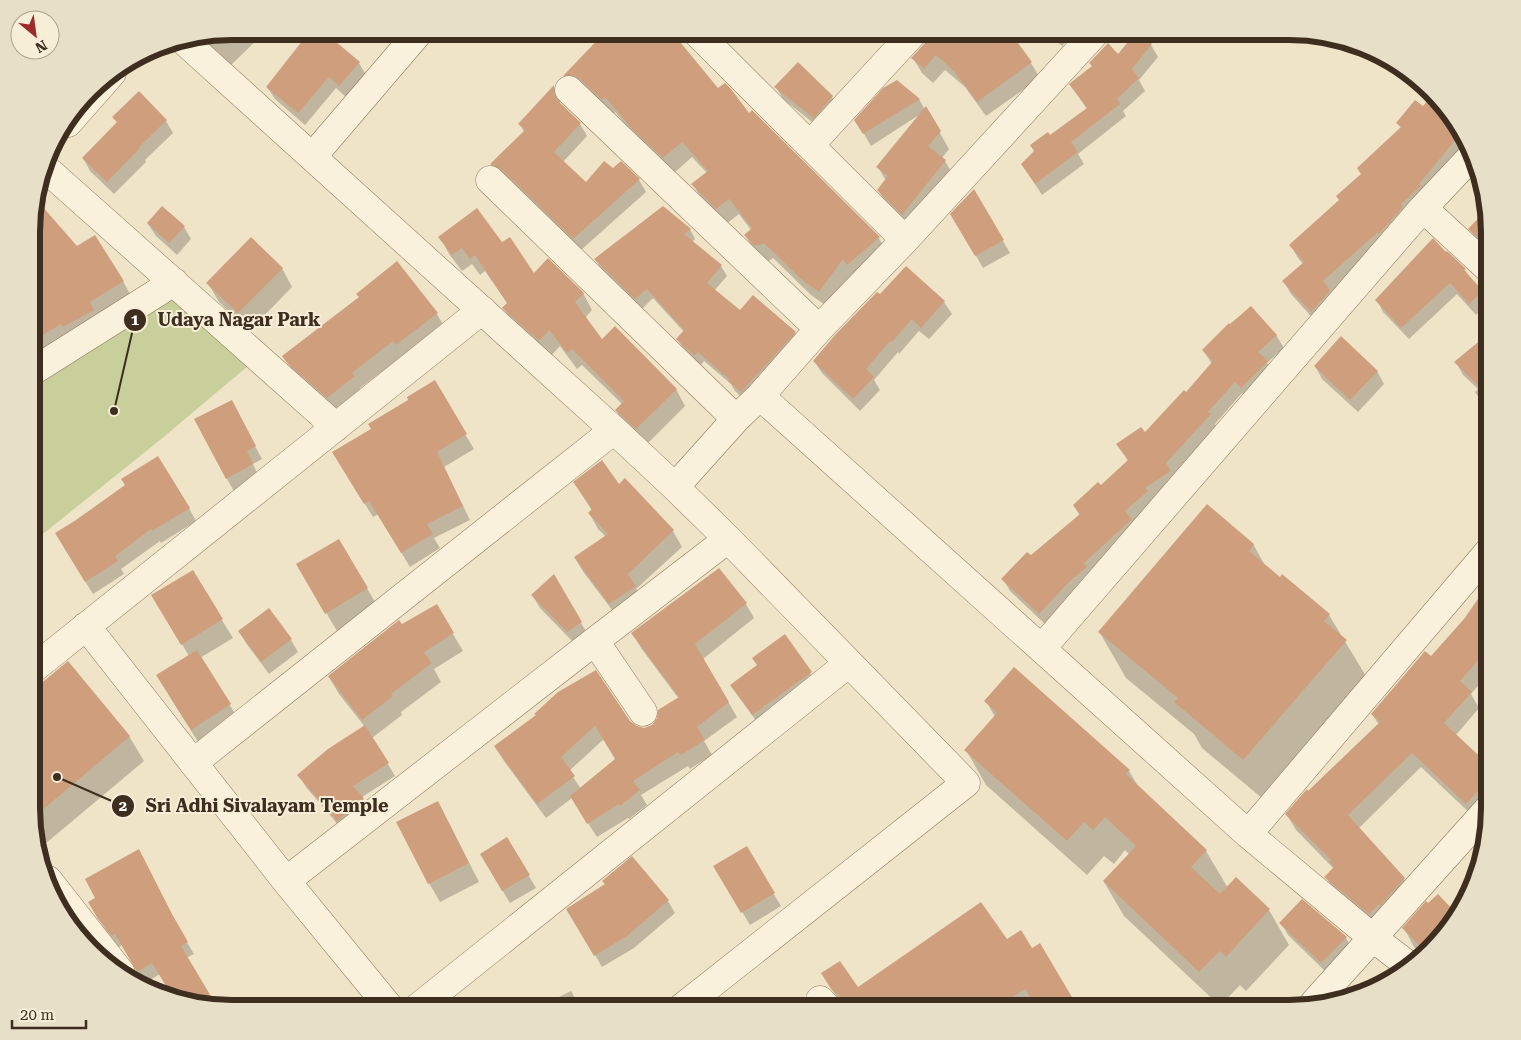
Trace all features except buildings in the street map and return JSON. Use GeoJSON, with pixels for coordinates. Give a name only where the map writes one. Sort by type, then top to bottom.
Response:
{"type":"FeatureCollection","features":[{"type":"Feature","properties":{"kind":"street"},"geometry":{"type":"LineString","coordinates":[[313,156],[412,40]]}},
{"type":"Feature","properties":{"kind":"street"},"geometry":{"type":"LineString","coordinates":[[704,40],[905,240]]}},
{"type":"Feature","properties":{"kind":"street"},"geometry":{"type":"LineString","coordinates":[[810,145],[907,40]]}},
{"type":"Feature","properties":{"kind":"street"},"geometry":{"type":"LineString","coordinates":[[675,487],[736,418],[760,396],[819,329],[905,240],[1089,40]]}},
{"type":"Feature","properties":{"kind":"street"},"geometry":{"type":"LineString","coordinates":[[189,45],[313,156],[675,487],[966,783],[690,1000]]}},
{"type":"Feature","properties":{"kind":"street"},"geometry":{"type":"LineString","coordinates":[[569,90],[819,329]]}},
{"type":"Feature","properties":{"kind":"street"},"geometry":{"type":"LineString","coordinates":[[1042,648],[1423,208],[1467,161]]}},
{"type":"Feature","properties":{"kind":"street"},"geometry":{"type":"LineString","coordinates":[[50,172],[336,427]]}},
{"type":"Feature","properties":{"kind":"street"},"geometry":{"type":"LineString","coordinates":[[490,180],[736,418]]}},
{"type":"Feature","properties":{"kind":"street"},"geometry":{"type":"LineString","coordinates":[[1423,208],[1481,262]]}},
{"type":"Feature","properties":{"kind":"street"},"geometry":{"type":"LineString","coordinates":[[40,367],[174,282]]}},
{"type":"Feature","properties":{"kind":"street"},"geometry":{"type":"LineString","coordinates":[[40,663],[482,310]]}},
{"type":"Feature","properties":{"kind":"street"},"geometry":{"type":"LineString","coordinates":[[760,396],[1248,834],[1404,962]]}},
{"type":"Feature","properties":{"kind":"street"},"geometry":{"type":"LineString","coordinates":[[193,763],[614,430]]}},
{"type":"Feature","properties":{"kind":"street"},"geometry":{"type":"LineString","coordinates":[[286,881],[728,539]]}},
{"type":"Feature","properties":{"kind":"street"},"geometry":{"type":"LineString","coordinates":[[1248,834],[1481,560]]}},
{"type":"Feature","properties":{"kind":"street"},"geometry":{"type":"LineString","coordinates":[[86,626],[286,881],[383,1000]]}},
{"type":"Feature","properties":{"kind":"street"},"geometry":{"type":"LineString","coordinates":[[595,641],[643,712]]}},
{"type":"Feature","properties":{"kind":"street"},"geometry":{"type":"LineString","coordinates":[[427,1000],[849,663]]}},
{"type":"Feature","properties":{"kind":"street"},"geometry":{"type":"LineString","coordinates":[[1319,997],[1481,817]]}},
{"type":"Feature","properties":{"kind":"street"},"geometry":{"type":"LineString","coordinates":[[64,900],[103,951]]}},
{"type":"Feature","properties":{"kind":"green space"},"geometry":{"type":"Polygon","coordinates":[[[170,294],[248,366],[40,536],[40,377],[170,294]]]}},
{"type":"Feature","properties":{"kind":"place","name":"Udaya Nagar Park"},"geometry":{"type":"Point","coordinates":[114,411]}},
{"type":"Feature","properties":{"kind":"place","name":"Sri Adhi Sivalayam Temple"},"geometry":{"type":"Point","coordinates":[57,777]}}]}
